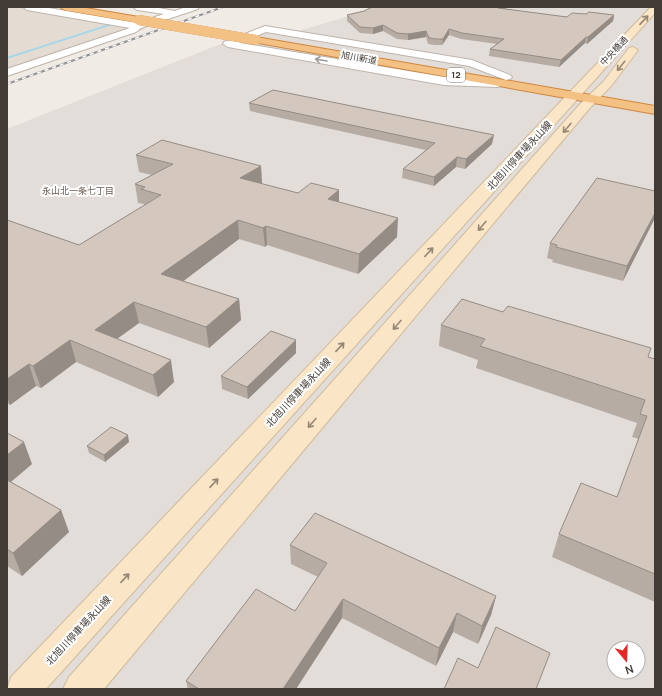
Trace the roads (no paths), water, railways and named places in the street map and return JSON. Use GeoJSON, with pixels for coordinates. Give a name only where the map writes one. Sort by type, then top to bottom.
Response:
{"type":"FeatureCollection","features":[{"type":"Feature","properties":{"kind":"highway","name":"旭川新道"},"geometry":{"type":"LineString","coordinates":[[64,7],[138,23],[261,38]]}},
{"type":"Feature","properties":{"kind":"highway","name":"旭川新道"},"geometry":{"type":"LineString","coordinates":[[97,7],[261,38],[502,80],[586,94],[655,103]]}},
{"type":"Feature","properties":{"kind":"highway","name":"旭川新道"},"geometry":{"type":"LineString","coordinates":[[586,94],[655,110]]}},
{"type":"Feature","properties":{"kind":"main road","name":"中央橋通"},"geometry":{"type":"LineString","coordinates":[[586,94],[655,8]]}},
{"type":"Feature","properties":{"kind":"main road","name":"中央橋通"},"geometry":{"type":"LineString","coordinates":[[586,94],[642,40]]}},
{"type":"Feature","properties":{"kind":"main road","name":"北旭川停車場永山線"},"geometry":{"type":"LineString","coordinates":[[22,689],[586,94]]}},
{"type":"Feature","properties":{"kind":"main road","name":"北旭川停車場永山線"},"geometry":{"type":"LineString","coordinates":[[81,689],[586,94]]}},
{"type":"Feature","properties":{"kind":"street"},"geometry":{"type":"LineString","coordinates":[[27,7],[138,23],[195,7]]}},
{"type":"Feature","properties":{"kind":"street"},"geometry":{"type":"LineString","coordinates":[[137,7],[175,13]]}},
{"type":"Feature","properties":{"kind":"street"},"geometry":{"type":"LineString","coordinates":[[7,73],[133,30],[138,23]]}},
{"type":"Feature","properties":{"kind":"street"},"geometry":{"type":"LineString","coordinates":[[265,29],[472,63],[502,80],[444,81],[228,44],[265,29]]}},
{"type":"Feature","properties":{"kind":"waterway"},"geometry":{"type":"LineString","coordinates":[[160,8],[164,7]]}},
{"type":"Feature","properties":{"kind":"waterway"},"geometry":{"type":"LineString","coordinates":[[7,58],[110,25]]}},
{"type":"Feature","properties":{"kind":"railway"},"geometry":{"type":"LineString","coordinates":[[7,84],[223,7]]}},
{"type":"Feature","properties":{"kind":"district","name":"永山北一条七丁目"},"geometry":{"type":"Point","coordinates":[78,191]}}]}
